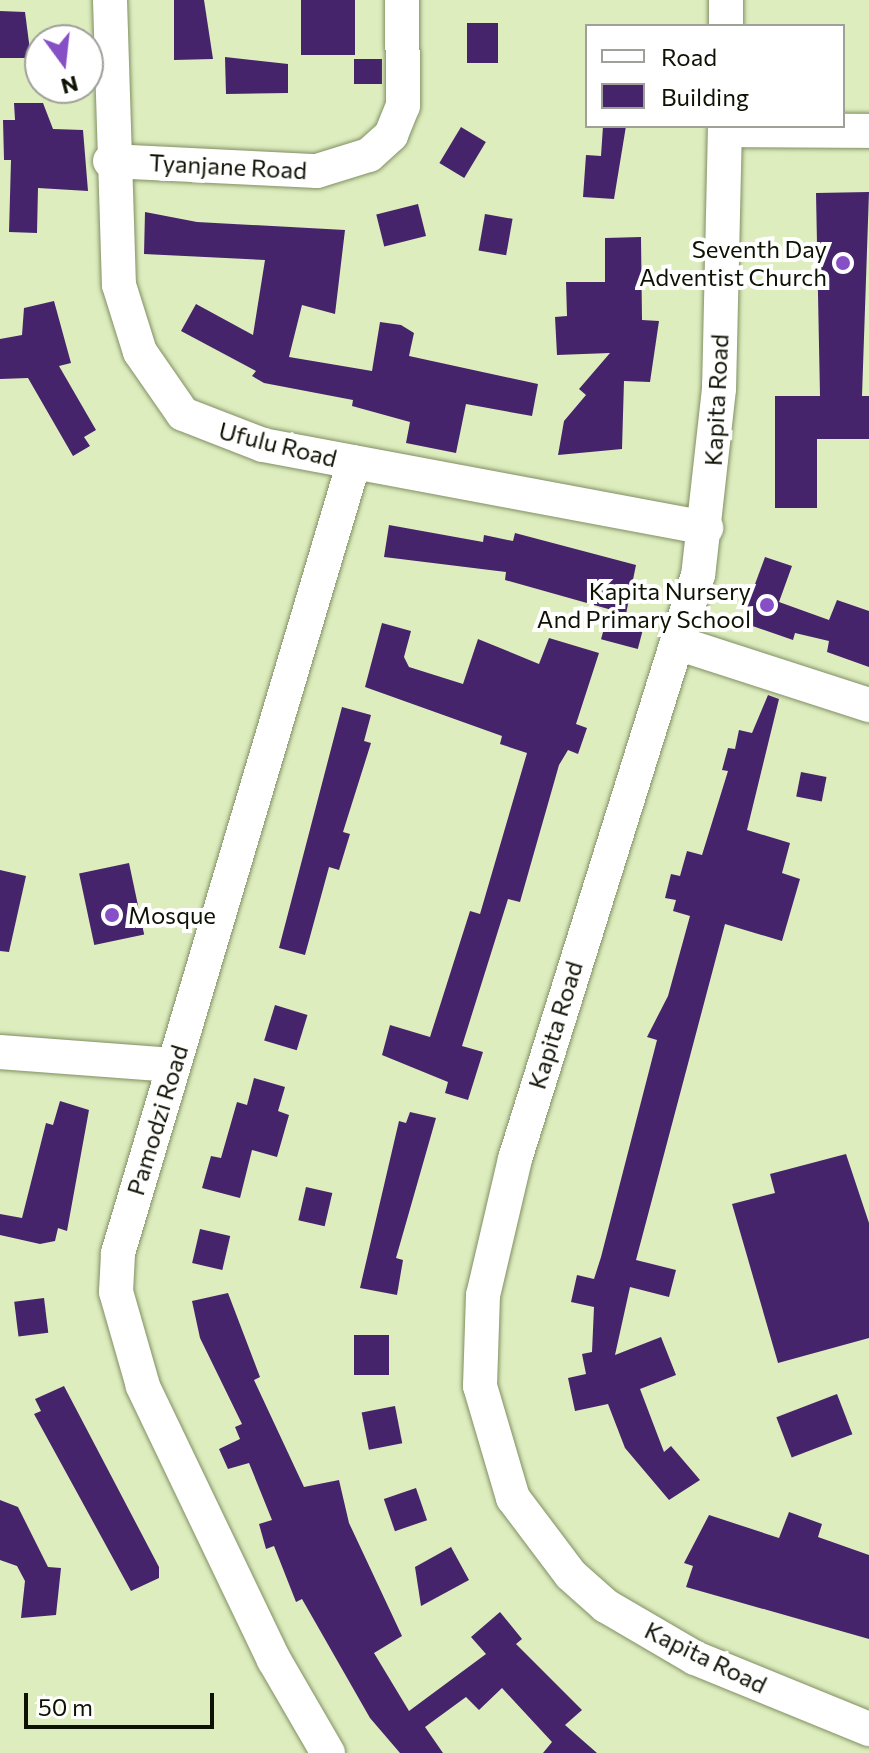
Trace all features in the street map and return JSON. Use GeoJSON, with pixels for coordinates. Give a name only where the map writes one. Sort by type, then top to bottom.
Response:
{"type":"FeatureCollection","features":[{"type":"Feature","properties":{"kind":"street","name":"Ufulu Road"},"geometry":{"type":"LineString","coordinates":[[110,0],[110,161],[119,285],[157,385],[183,414],[219,433],[354,462],[706,528]]}},
{"type":"Feature","properties":{"kind":"street","name":"Tyanjane Road"},"geometry":{"type":"LineString","coordinates":[[110,161],[317,171],[369,155],[391,135],[403,106],[402,0]]}},
{"type":"Feature","properties":{"kind":"street"},"geometry":{"type":"LineString","coordinates":[[726,0],[726,24]]}},
{"type":"Feature","properties":{"kind":"street"},"geometry":{"type":"LineString","coordinates":[[725,128],[869,131]]}},
{"type":"Feature","properties":{"kind":"street","name":"Kapita Road"},"geometry":{"type":"LineString","coordinates":[[725,128],[719,389],[706,528],[677,643],[515,1159],[483,1295],[480,1386],[513,1498],[571,1575],[606,1606],[695,1658],[869,1729]]}},
{"type":"Feature","properties":{"kind":"street","name":"Pamodzi Road"},"geometry":{"type":"LineString","coordinates":[[328,1753],[254,1620],[119,1318],[118,1253],[354,462]]}},
{"type":"Feature","properties":{"kind":"street"},"geometry":{"type":"LineString","coordinates":[[677,643],[869,705]]}},
{"type":"Feature","properties":{"kind":"street"},"geometry":{"type":"LineString","coordinates":[[0,1052],[173,1065]]}},
{"type":"Feature","properties":{"kind":"building"},"geometry":{"type":"Polygon","coordinates":[[[174,0],[204,0],[213,59],[174,60],[174,0]]]}},
{"type":"Feature","properties":{"kind":"building"},"geometry":{"type":"Polygon","coordinates":[[[301,0],[355,0],[355,55],[301,55],[301,0]]]}},
{"type":"Feature","properties":{"kind":"building"},"geometry":{"type":"Polygon","coordinates":[[[0,11],[25,12],[24,58],[0,58],[0,11]]]}},
{"type":"Feature","properties":{"kind":"building"},"geometry":{"type":"Polygon","coordinates":[[[467,23],[498,23],[498,63],[467,63],[467,23]]]}},
{"type":"Feature","properties":{"kind":"building"},"geometry":{"type":"Polygon","coordinates":[[[225,57],[288,64],[288,93],[226,94],[225,57]]]}},
{"type":"Feature","properties":{"kind":"building"},"geometry":{"type":"Polygon","coordinates":[[[354,59],[382,59],[382,84],[354,84],[354,59]]]}},
{"type":"Feature","properties":{"kind":"building"},"geometry":{"type":"Polygon","coordinates":[[[14,103],[43,104],[53,129],[83,130],[88,191],[38,188],[37,233],[9,232],[11,160],[4,160],[3,120],[15,120],[14,103]]]}},
{"type":"Feature","properties":{"kind":"building"},"geometry":{"type":"Polygon","coordinates":[[[461,127],[486,142],[464,178],[439,163],[461,127]]]}},
{"type":"Feature","properties":{"kind":"building"},"geometry":{"type":"Polygon","coordinates":[[[603,128],[626,128],[614,199],[583,197],[586,155],[601,156],[603,128]]]}},
{"type":"Feature","properties":{"kind":"building"},"geometry":{"type":"Polygon","coordinates":[[[869,192],[862,396],[869,396],[869,439],[817,439],[817,508],[775,508],[775,396],[820,396],[816,193],[869,192]]]}},
{"type":"Feature","properties":{"kind":"building"},"geometry":{"type":"Polygon","coordinates":[[[418,204],[426,236],[384,246],[376,214],[418,204]]]}},
{"type":"Feature","properties":{"kind":"building"},"geometry":{"type":"Polygon","coordinates":[[[145,212],[197,222],[345,230],[335,314],[302,305],[289,357],[372,371],[380,322],[401,325],[414,333],[409,356],[538,384],[532,416],[466,404],[456,453],[406,443],[410,422],[352,406],[353,400],[264,383],[252,376],[256,371],[181,331],[196,304],[253,335],[265,260],[144,254],[145,212]]]}},
{"type":"Feature","properties":{"kind":"building"},"geometry":{"type":"Polygon","coordinates":[[[485,214],[513,219],[506,255],[479,250],[485,214]]]}},
{"type":"Feature","properties":{"kind":"building"},"geometry":{"type":"Polygon","coordinates":[[[641,237],[642,320],[659,321],[650,382],[624,381],[622,449],[558,455],[564,421],[586,395],[579,389],[610,353],[557,355],[555,317],[567,316],[566,282],[605,282],[605,238],[641,237]]]}},
{"type":"Feature","properties":{"kind":"building"},"geometry":{"type":"Polygon","coordinates":[[[54,301],[71,363],[59,366],[96,430],[84,437],[90,446],[73,456],[28,378],[0,379],[0,339],[22,335],[24,308],[54,301]]]}},
{"type":"Feature","properties":{"kind":"building"},"geometry":{"type":"Polygon","coordinates":[[[389,525],[483,542],[484,535],[513,541],[515,533],[636,565],[626,614],[505,580],[506,572],[384,557],[389,525]]]}},
{"type":"Feature","properties":{"kind":"building","name":"Kapita Nursery And Primary School"},"geometry":{"type":"Polygon","coordinates":[[[765,557],[792,566],[779,602],[829,620],[837,600],[869,611],[869,667],[827,652],[829,641],[795,633],[793,640],[741,622],[765,557]]]}},
{"type":"Feature","properties":{"kind":"building"},"geometry":{"type":"Polygon","coordinates":[[[607,617],[644,627],[638,649],[601,639],[607,617]]]}},
{"type":"Feature","properties":{"kind":"building"},"geometry":{"type":"Polygon","coordinates":[[[382,623],[411,631],[404,657],[409,667],[463,684],[478,639],[539,664],[549,638],[599,653],[576,724],[587,728],[578,754],[568,750],[559,765],[520,902],[508,899],[462,1046],[483,1052],[468,1100],[445,1093],[448,1082],[382,1055],[390,1025],[430,1037],[470,911],[480,914],[527,753],[500,744],[502,736],[365,687],[382,623]]]}},
{"type":"Feature","properties":{"kind":"building"},"geometry":{"type":"Polygon","coordinates":[[[768,695],[779,699],[747,830],[790,843],[782,873],[800,879],[782,941],[725,924],[636,1260],[676,1270],[669,1297],[630,1287],[615,1355],[661,1337],[676,1375],[640,1389],[664,1452],[671,1446],[700,1480],[669,1500],[625,1448],[608,1404],[575,1411],[568,1378],[586,1374],[582,1354],[592,1352],[594,1307],[571,1302],[577,1275],[594,1279],[601,1257],[657,1040],[647,1037],[668,996],[690,916],[673,911],[676,900],[665,898],[671,874],[680,876],[687,851],[702,855],[728,771],[722,770],[728,748],[735,749],[739,730],[752,733],[768,695]]]}},
{"type":"Feature","properties":{"kind":"building"},"geometry":{"type":"Polygon","coordinates":[[[342,707],[371,715],[364,741],[371,743],[343,832],[350,834],[339,870],[329,867],[305,955],[279,948],[342,707]]]}},
{"type":"Feature","properties":{"kind":"building"},"geometry":{"type":"Polygon","coordinates":[[[801,772],[827,777],[822,802],[796,797],[801,772]]]}},
{"type":"Feature","properties":{"kind":"building"},"geometry":{"type":"Polygon","coordinates":[[[129,863],[144,934],[94,945],[79,874],[129,863]]]}},
{"type":"Feature","properties":{"kind":"building"},"geometry":{"type":"Polygon","coordinates":[[[0,870],[26,876],[9,952],[0,951],[0,870]]]}},
{"type":"Feature","properties":{"kind":"building"},"geometry":{"type":"Polygon","coordinates":[[[275,1005],[308,1015],[297,1050],[264,1040],[275,1005]]]}},
{"type":"Feature","properties":{"kind":"building"},"geometry":{"type":"Polygon","coordinates":[[[254,1078],[285,1087],[278,1111],[289,1115],[277,1157],[252,1150],[240,1198],[202,1188],[211,1156],[221,1158],[237,1102],[247,1105],[254,1078]]]}},
{"type":"Feature","properties":{"kind":"building"},"geometry":{"type":"Polygon","coordinates":[[[60,1101],[89,1110],[67,1231],[58,1228],[55,1241],[40,1244],[0,1235],[0,1214],[22,1218],[46,1123],[53,1125],[60,1101]]]}},
{"type":"Feature","properties":{"kind":"building"},"geometry":{"type":"Polygon","coordinates":[[[410,1112],[436,1118],[396,1258],[403,1260],[397,1295],[360,1288],[399,1121],[406,1123],[410,1112]]]}},
{"type":"Feature","properties":{"kind":"building"},"geometry":{"type":"Polygon","coordinates":[[[846,1154],[869,1223],[869,1338],[778,1363],[732,1204],[775,1193],[770,1174],[846,1154]]]}},
{"type":"Feature","properties":{"kind":"building"},"geometry":{"type":"Polygon","coordinates":[[[306,1187],[332,1193],[325,1226],[298,1220],[306,1187]]]}},
{"type":"Feature","properties":{"kind":"building"},"geometry":{"type":"Polygon","coordinates":[[[200,1229],[230,1236],[222,1270],[192,1263],[200,1229]]]}},
{"type":"Feature","properties":{"kind":"building"},"geometry":{"type":"Polygon","coordinates":[[[228,1293],[260,1377],[254,1380],[304,1487],[339,1480],[349,1523],[402,1636],[374,1653],[409,1711],[486,1654],[471,1637],[500,1612],[522,1639],[516,1644],[582,1710],[565,1725],[597,1753],[543,1753],[552,1742],[502,1688],[479,1710],[466,1697],[425,1727],[443,1753],[400,1753],[370,1718],[302,1599],[296,1602],[274,1546],[266,1549],[259,1524],[272,1520],[249,1463],[228,1469],[219,1449],[240,1439],[235,1427],[242,1424],[200,1338],[192,1301],[228,1293]]]}},
{"type":"Feature","properties":{"kind":"building"},"geometry":{"type":"Polygon","coordinates":[[[44,1298],[48,1333],[18,1336],[14,1302],[44,1298]]]}},
{"type":"Feature","properties":{"kind":"building"},"geometry":{"type":"Polygon","coordinates":[[[354,1335],[389,1335],[389,1375],[354,1375],[354,1335]]]}},
{"type":"Feature","properties":{"kind":"building"},"geometry":{"type":"Polygon","coordinates":[[[64,1386],[159,1567],[159,1578],[131,1591],[34,1414],[41,1411],[35,1399],[64,1386]]]}},
{"type":"Feature","properties":{"kind":"building"},"geometry":{"type":"Polygon","coordinates":[[[837,1394],[852,1434],[792,1457],[776,1417],[837,1394]]]}},
{"type":"Feature","properties":{"kind":"building"},"geometry":{"type":"Polygon","coordinates":[[[395,1406],[402,1443],[369,1450],[362,1412],[395,1406]]]}},
{"type":"Feature","properties":{"kind":"building"},"geometry":{"type":"Polygon","coordinates":[[[416,1488],[427,1520],[395,1531],[384,1499],[416,1488]]]}},
{"type":"Feature","properties":{"kind":"building"},"geometry":{"type":"Polygon","coordinates":[[[0,1500],[18,1507],[48,1567],[61,1568],[56,1615],[21,1618],[25,1581],[17,1566],[0,1560],[0,1500]]]}},
{"type":"Feature","properties":{"kind":"building"},"geometry":{"type":"Polygon","coordinates":[[[789,1512],[822,1524],[818,1537],[869,1555],[869,1639],[686,1587],[693,1566],[684,1563],[709,1515],[779,1538],[789,1512]]]}},
{"type":"Feature","properties":{"kind":"building"},"geometry":{"type":"Polygon","coordinates":[[[451,1547],[469,1580],[421,1606],[415,1567],[451,1547]]]}},
{"type":"Feature","properties":{"kind":"place","name":"Seventh Day Adventist Church"},"geometry":{"type":"Point","coordinates":[843,263]}},
{"type":"Feature","properties":{"kind":"place","name":"Kapita Nursery And Primary School"},"geometry":{"type":"Point","coordinates":[767,605]}},
{"type":"Feature","properties":{"kind":"place","name":"Mosque"},"geometry":{"type":"Point","coordinates":[112,915]}}]}
